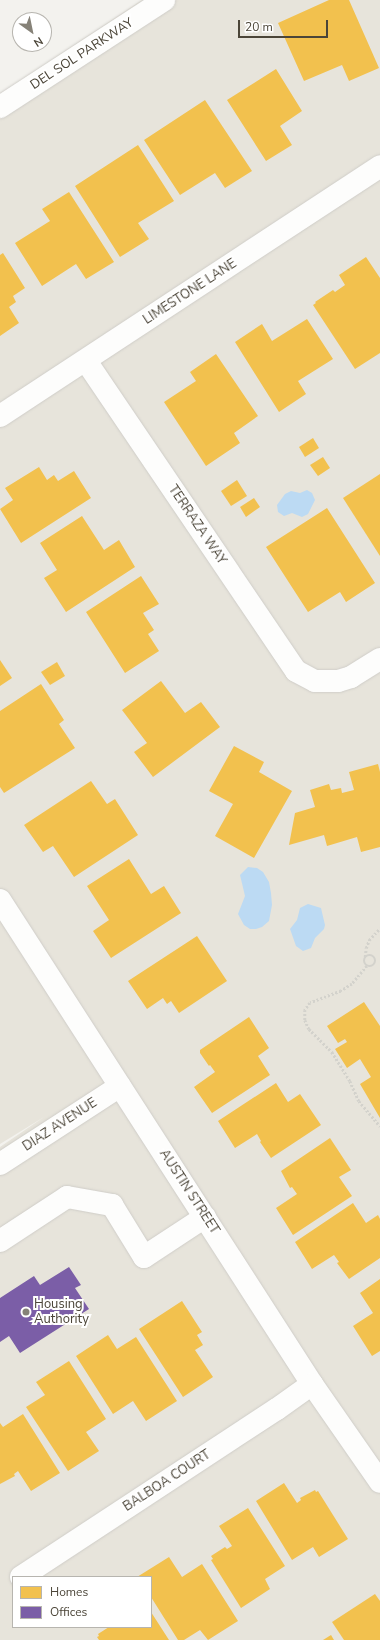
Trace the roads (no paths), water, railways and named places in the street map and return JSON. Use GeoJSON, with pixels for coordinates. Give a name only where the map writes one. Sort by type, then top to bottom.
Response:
{"type":"FeatureCollection","features":[{"type":"Feature","properties":{"kind":"street","name":"DEL SOL PARKWAY"},"geometry":{"type":"LineString","coordinates":[[0,108],[164,0]]}},
{"type":"Feature","properties":{"kind":"street","name":"LIMESTONE LANE"},"geometry":{"type":"LineString","coordinates":[[0,416],[86,361],[380,166]]}},
{"type":"Feature","properties":{"kind":"street","name":"TERRAZA WAY"},"geometry":{"type":"LineString","coordinates":[[86,361],[289,662],[296,670],[316,681],[338,681],[351,677],[380,659]]}},
{"type":"Feature","properties":{"kind":"street","name":"AUSTIN STREET"},"geometry":{"type":"LineString","coordinates":[[0,900],[312,1384],[380,1482]]}},
{"type":"Feature","properties":{"kind":"street","name":"DIAZ AVENUE"},"geometry":{"type":"LineString","coordinates":[[0,1164],[120,1086]]}},
{"type":"Feature","properties":{"kind":"street"},"geometry":{"type":"LineString","coordinates":[[0,1240],[67,1196],[112,1205],[144,1257],[205,1217]]}},
{"type":"Feature","properties":{"kind":"street","name":"BALBOA COURT"},"geometry":{"type":"LineString","coordinates":[[23,1576],[277,1409],[312,1384]]}},
{"type":"Feature","properties":{"kind":"water"},"geometry":{"type":"Polygon","coordinates":[[[307,490],[312,493],[315,500],[308,514],[302,517],[292,513],[284,516],[278,512],[277,505],[285,494],[291,491],[300,493],[307,490]]]}},
{"type":"Feature","properties":{"kind":"water"},"geometry":{"type":"Polygon","coordinates":[[[248,867],[257,868],[263,872],[269,882],[271,893],[272,905],[269,921],[262,927],[256,929],[250,929],[244,925],[238,914],[245,896],[240,875],[248,867]]]}},
{"type":"Feature","properties":{"kind":"water"},"geometry":{"type":"Polygon","coordinates":[[[308,904],[321,908],[325,925],[324,929],[315,938],[311,948],[303,951],[296,946],[290,929],[297,920],[300,908],[308,904]]]}},
{"type":"Feature","properties":{"kind":"place","name":"Housing Authority"},"geometry":{"type":"Point","coordinates":[26,1312]}}]}
